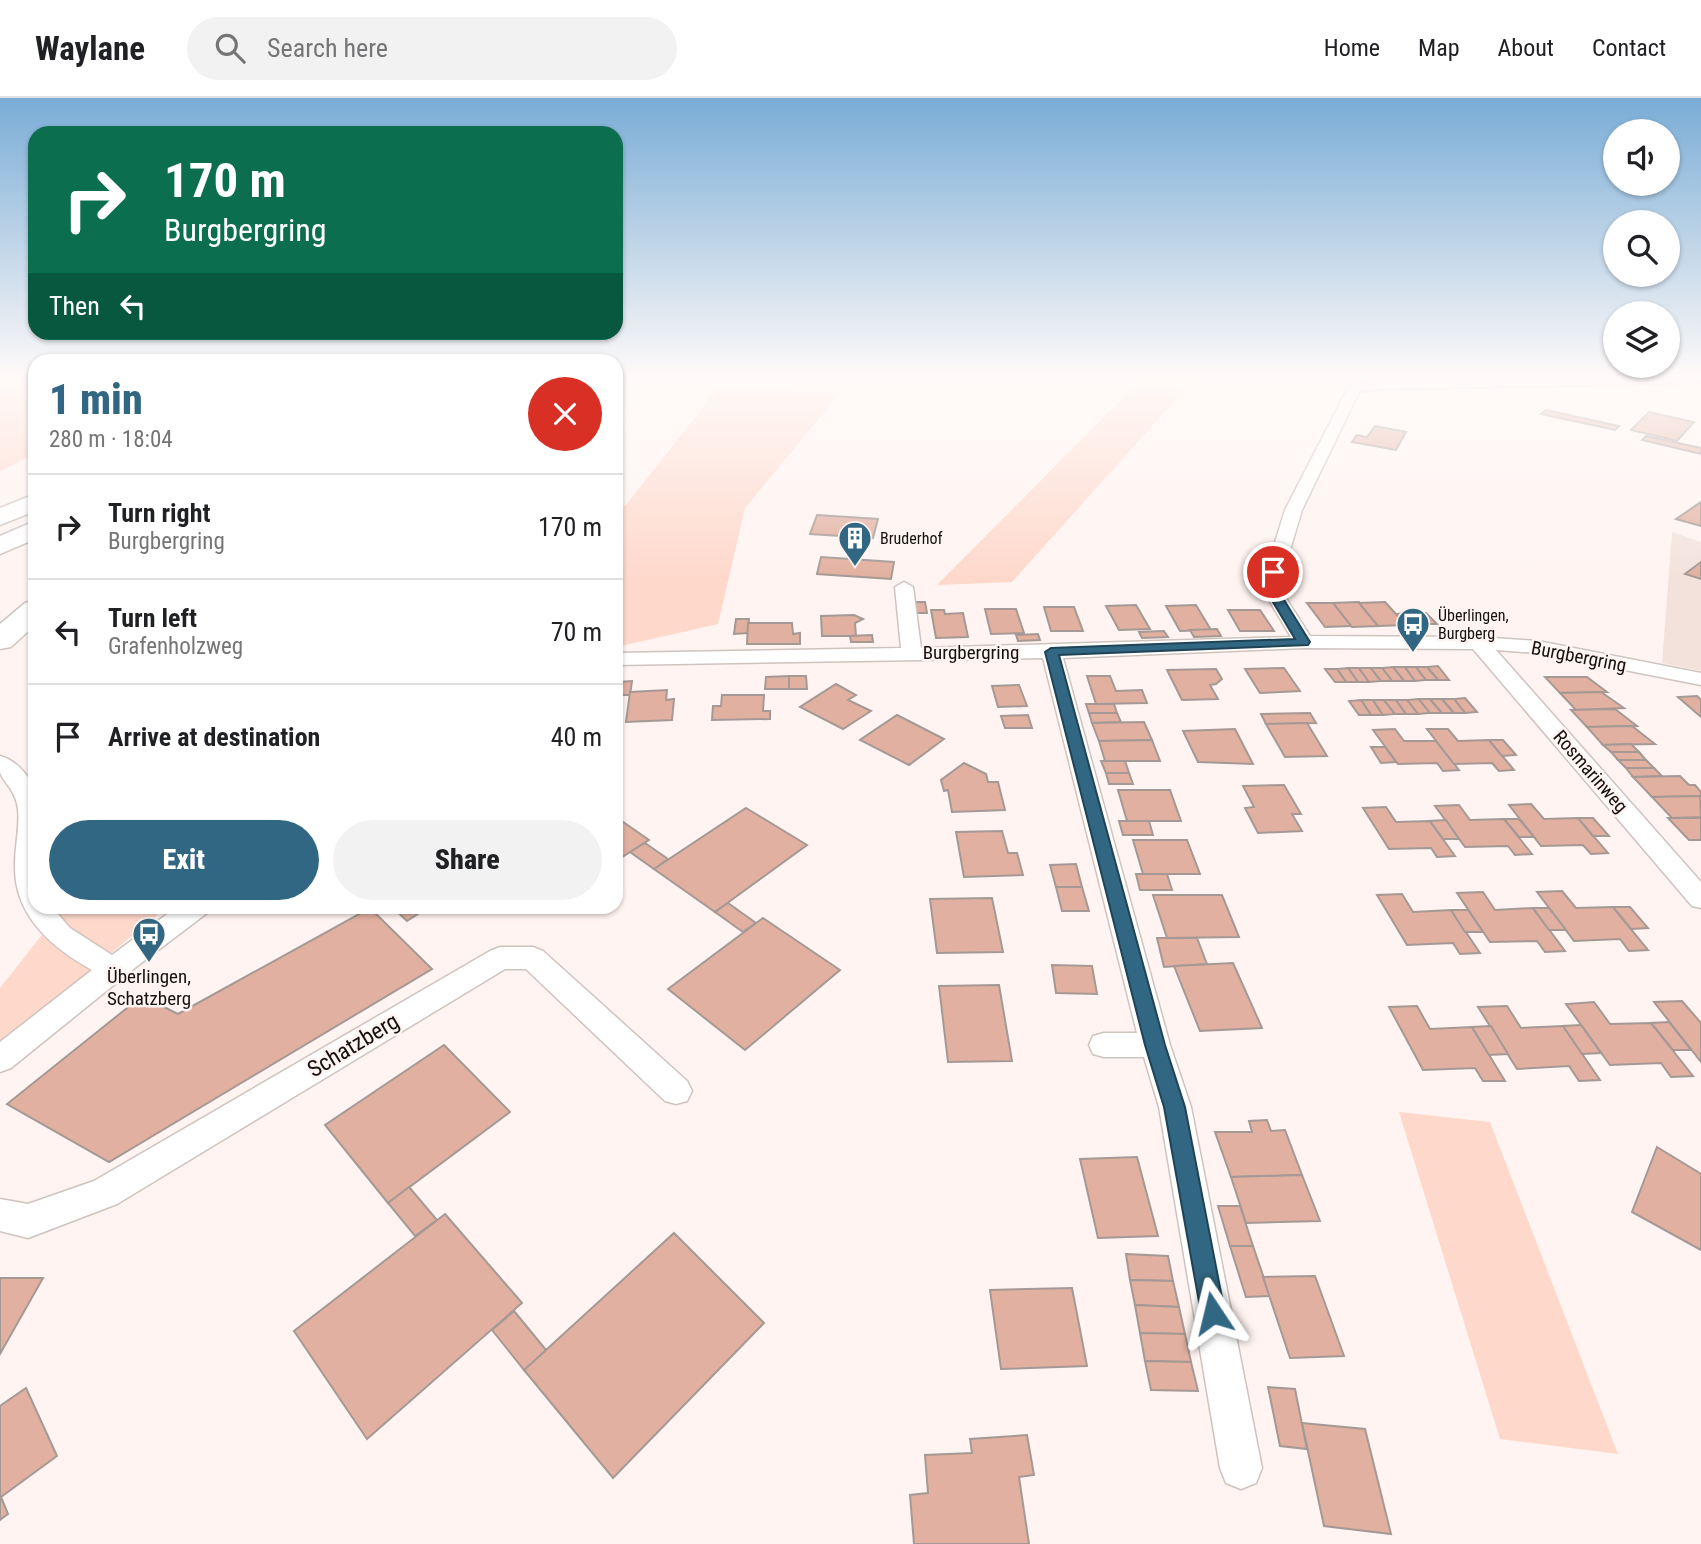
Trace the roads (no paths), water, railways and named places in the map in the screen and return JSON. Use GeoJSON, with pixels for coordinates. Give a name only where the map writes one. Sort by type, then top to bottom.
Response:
{"type":"FeatureCollection","features":[{"type":"Feature","properties":{"kind":"main road"},"geometry":{"type":"LineString","coordinates":[[0,517],[28,505]]}},
{"type":"Feature","properties":{"kind":"main road"},"geometry":{"type":"LineString","coordinates":[[0,546],[28,532]]}},
{"type":"Feature","properties":{"kind":"main road"},"geometry":{"type":"LineString","coordinates":[[0,640],[28,615]]}},
{"type":"Feature","properties":{"kind":"street"},"geometry":{"type":"LineString","coordinates":[[1304,642],[1270,587],[1276,556],[1307,478],[1325,443]]}},
{"type":"Feature","properties":{"kind":"street"},"geometry":{"type":"LineString","coordinates":[[904,587],[912,653]]}},
{"type":"Feature","properties":{"kind":"street","name":"Burgbergring"},"geometry":{"type":"LineString","coordinates":[[623,659],[1051,652],[1304,642],[1479,643],[1538,646],[1701,679]]}},
{"type":"Feature","properties":{"kind":"street","name":"Rosmarinweg"},"geometry":{"type":"LineString","coordinates":[[1479,643],[1701,899]]}},
{"type":"Feature","properties":{"kind":"street"},"geometry":{"type":"LineString","coordinates":[[1051,652],[1155,1045],[1175,1107],[1241,1468]]}},
{"type":"Feature","properties":{"kind":"street"},"geometry":{"type":"LineString","coordinates":[[3,766],[21,782],[28,800]]}},
{"type":"Feature","properties":{"kind":"street"},"geometry":{"type":"LineString","coordinates":[[28,844],[28,882]]}},
{"type":"Feature","properties":{"kind":"street"},"geometry":{"type":"LineString","coordinates":[[42,914],[52,929],[69,943],[113,969]]}},
{"type":"Feature","properties":{"kind":"street"},"geometry":{"type":"LineString","coordinates":[[0,1059],[187,914]]}},
{"type":"Feature","properties":{"kind":"street","name":"Schatzberg"},"geometry":{"type":"LineString","coordinates":[[0,1215],[29,1221],[105,1193],[500,958],[533,958],[676,1091]]}},
{"type":"Feature","properties":{"kind":"street"},"geometry":{"type":"LineString","coordinates":[[1104,1045],[1155,1045]]}},
{"type":"Feature","properties":{"kind":"place","name":"Bruderhof"},"geometry":{"type":"Point","coordinates":[855,568]}},
{"type":"Feature","properties":{"kind":"place","name":"Überlingen, Burgberg"},"geometry":{"type":"Point","coordinates":[1413,654]}},
{"type":"Feature","properties":{"kind":"place","name":"Überlingen, Schatzberg"},"geometry":{"type":"Point","coordinates":[149,964]}}]}
